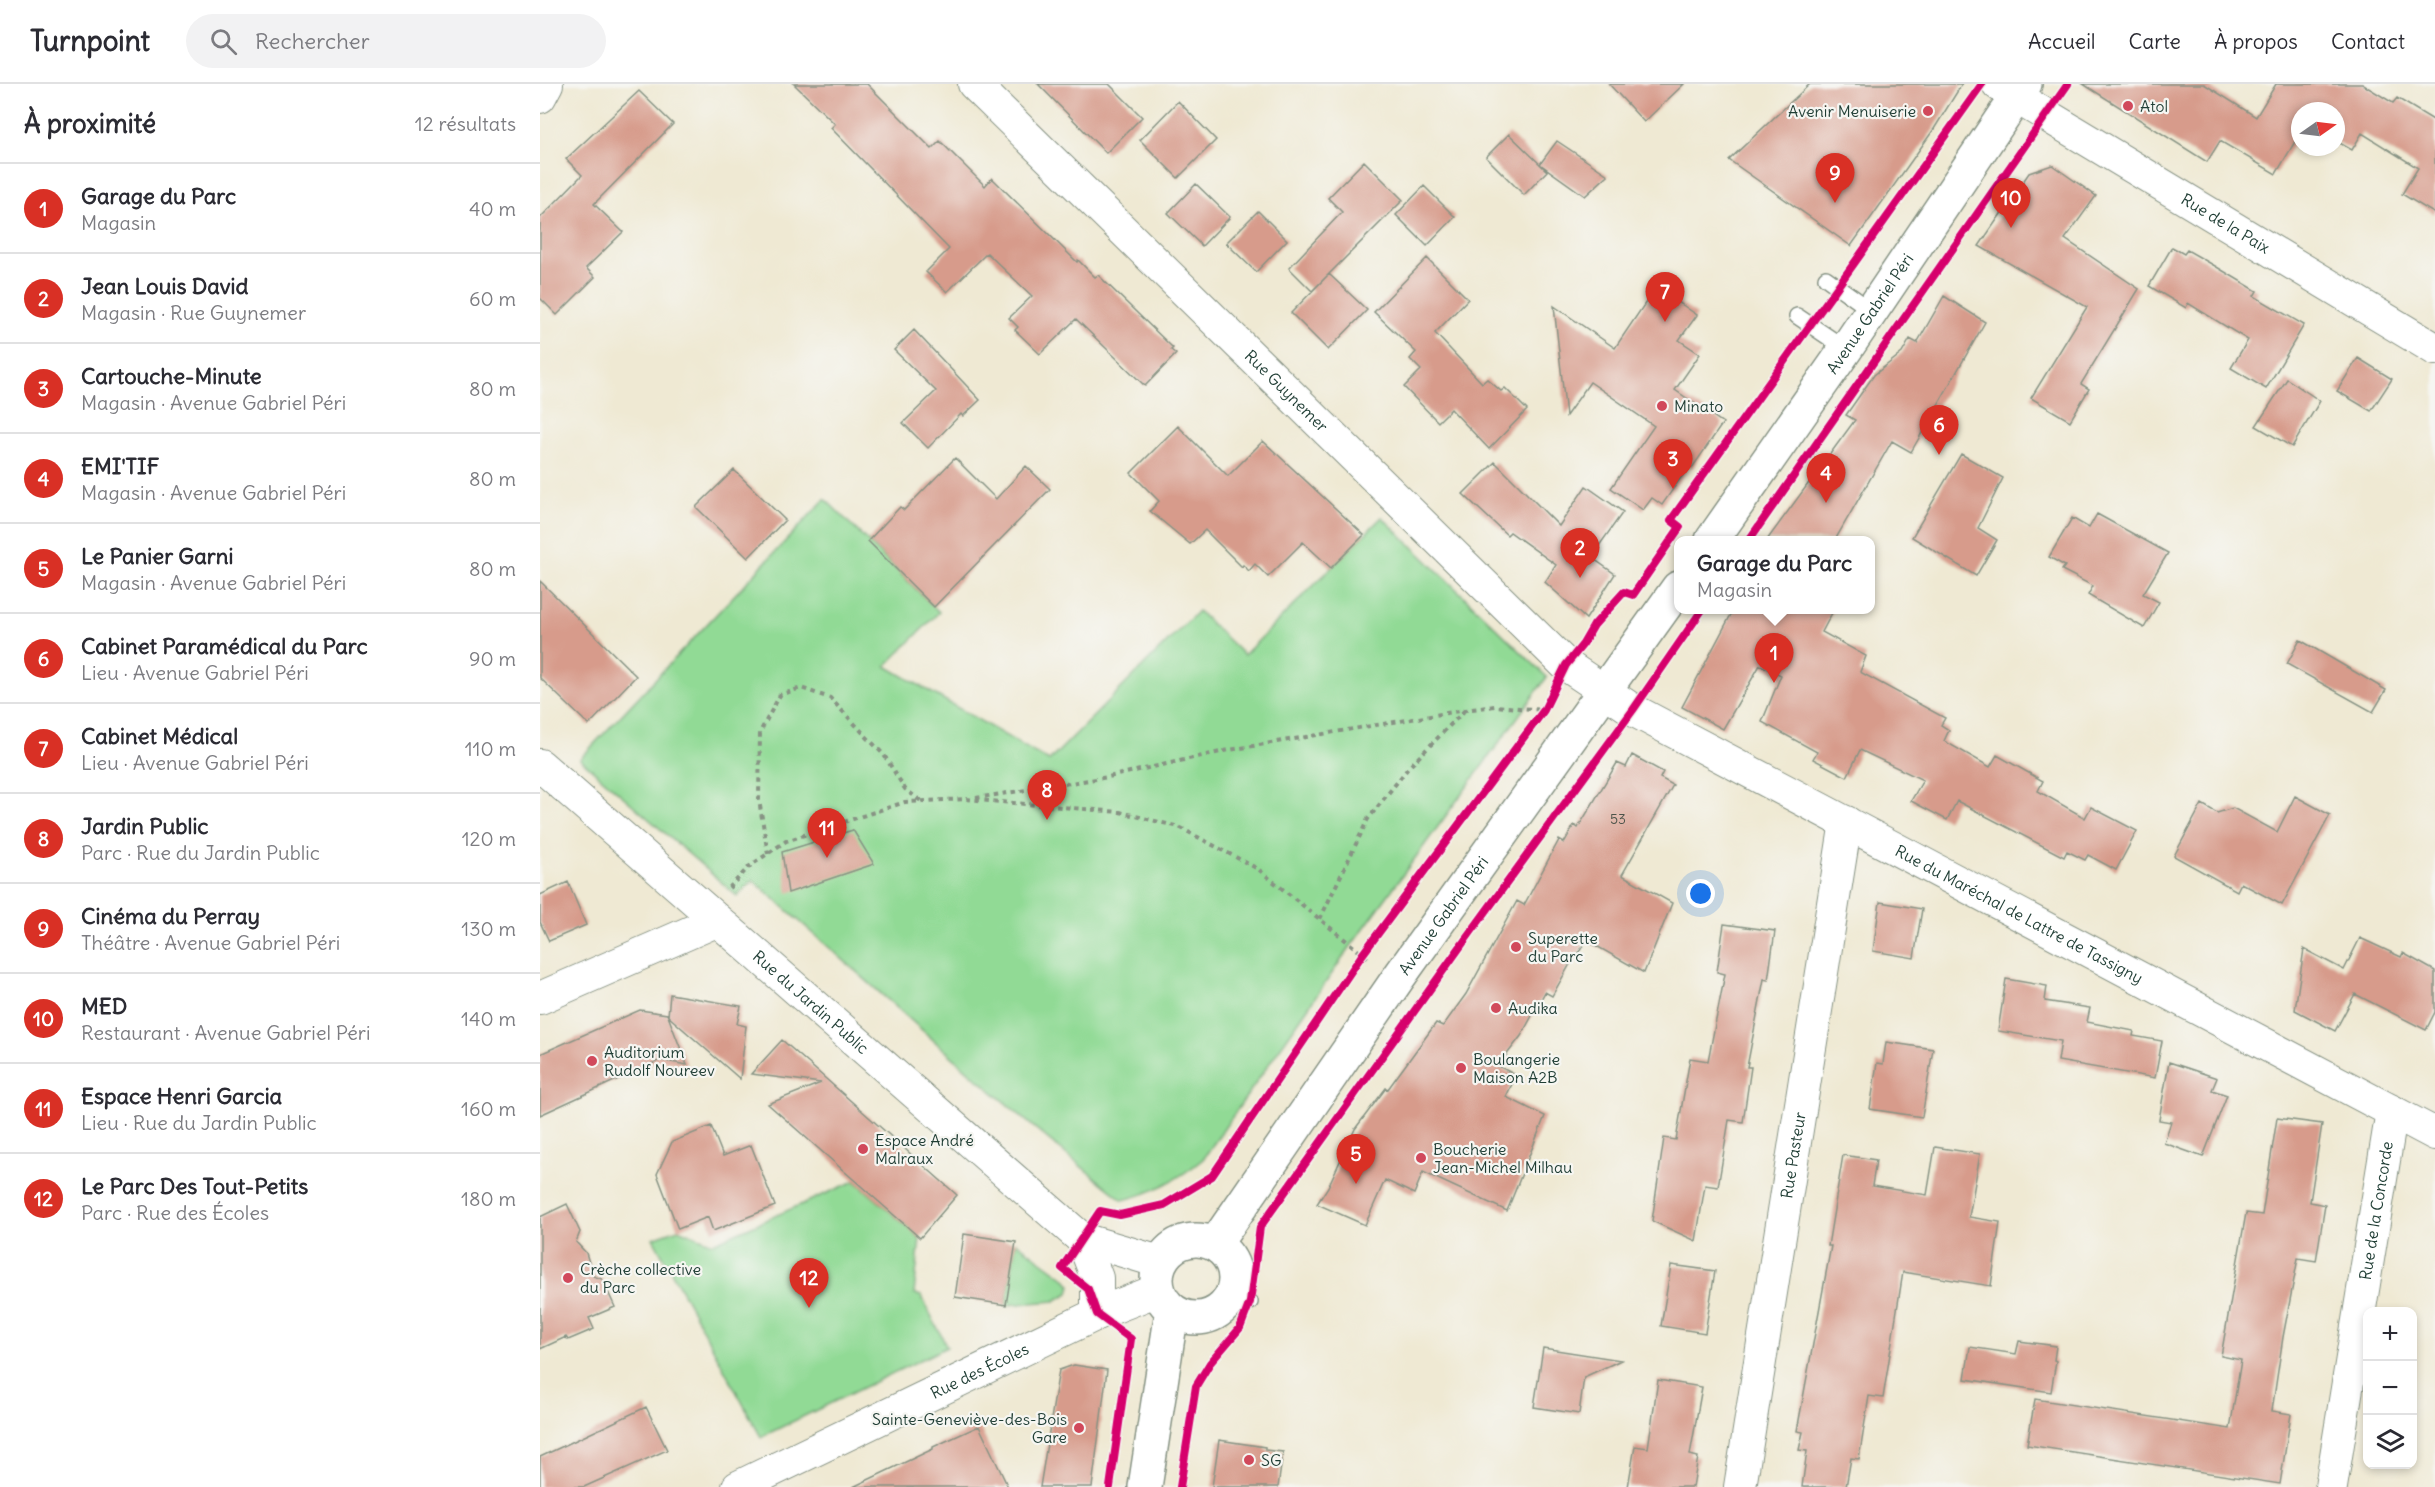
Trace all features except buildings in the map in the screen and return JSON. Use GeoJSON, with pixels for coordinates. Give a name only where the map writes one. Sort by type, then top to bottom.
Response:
{"type":"FeatureCollection","features":[{"type":"Feature","properties":{"kind":"street"},"geometry":{"type":"LineString","coordinates":[[540,97],[547,84]]}},
{"type":"Feature","properties":{"kind":"street","name":"Rue Guynemer"},"geometry":{"type":"LineString","coordinates":[[974,84],[1566,665],[1606,691]]}},
{"type":"Feature","properties":{"kind":"street","name":"Avenue Gabriel Péri"},"geometry":{"type":"LineString","coordinates":[[1715,536],[1872,311],[2013,88]]}},
{"type":"Feature","properties":{"kind":"street","name":"Rue de la Paix"},"geometry":{"type":"LineString","coordinates":[[2013,88],[2435,349]]}},
{"type":"Feature","properties":{"kind":"street","name":"Avenue Gabriel Péri"},"geometry":{"type":"LineString","coordinates":[[1215,1244],[1399,977],[1674,594]]}},
{"type":"Feature","properties":{"kind":"street","name":"Rue du Maréchal de Lattre de Tassigny"},"geometry":{"type":"LineString","coordinates":[[1606,691],[1633,710],[2435,1134]]}},
{"type":"Feature","properties":{"kind":"street","name":"Rue du Jardin Public"},"geometry":{"type":"LineString","coordinates":[[540,765],[711,917],[1082,1239],[1163,1288]]}},
{"type":"Feature","properties":{"kind":"street","name":"Rue Pasteur"},"geometry":{"type":"LineString","coordinates":[[1740,1487],[1846,822]]}},
{"type":"Feature","properties":{"kind":"street"},"geometry":{"type":"LineString","coordinates":[[540,998],[711,917]]}},
{"type":"Feature","properties":{"kind":"street","name":"Rue de la Concorde"},"geometry":{"type":"LineString","coordinates":[[2331,1487],[2392,1112]]}},
{"type":"Feature","properties":{"kind":"street","name":"Rue du Jardin Public"},"geometry":{"type":"LineString","coordinates":[[1082,1239],[1097,1278],[1097,1314]]}},
{"type":"Feature","properties":{"kind":"street"},"geometry":{"type":"LineString","coordinates":[[1145,1487],[1163,1288],[1167,1251],[1190,1240],[1202,1240],[1215,1244],[1231,1260],[1241,1298],[1226,1304],[1217,1312],[1206,1317],[1188,1318],[1163,1288]]}},
{"type":"Feature","properties":{"kind":"street","name":"Rue des Écoles"},"geometry":{"type":"LineString","coordinates":[[738,1487],[1097,1314],[1163,1288]]}},
{"type":"Feature","properties":{"kind":"lane"},"geometry":{"type":"LineString","coordinates":[[1826,278],[1872,311]]}},
{"type":"Feature","properties":{"kind":"lane"},"geometry":{"type":"LineString","coordinates":[[1797,316],[1846,349]]}},
{"type":"Feature","properties":{"kind":"path"},"geometry":{"type":"LineString","coordinates":[[768,854],[759,800],[760,732],[780,696],[801,688],[830,698],[884,755],[904,789],[921,801]]}},
{"type":"Feature","properties":{"kind":"path"},"geometry":{"type":"LineString","coordinates":[[711,917],[750,866],[786,841],[905,802],[966,799],[1108,777],[1229,750],[1464,710],[1495,706],[1544,710]]}},
{"type":"Feature","properties":{"kind":"path"},"geometry":{"type":"LineString","coordinates":[[1320,919],[1368,819],[1409,767],[1464,710]]}},
{"type":"Feature","properties":{"kind":"path"},"geometry":{"type":"LineString","coordinates":[[966,799],[1120,813],[1179,827],[1258,869],[1362,955],[1399,977]]}},
{"type":"Feature","properties":{"kind":"green space"},"geometry":{"type":"Polygon","coordinates":[[[825,499],[939,612],[886,666],[1049,761],[1198,611],[1244,655],[1382,517],[1547,677],[1351,946],[1203,1159],[1185,1173],[1165,1184],[1123,1200],[982,1083],[753,880],[737,896],[580,759],[825,499]]]}},
{"type":"Feature","properties":{"kind":"green space"},"geometry":{"type":"Polygon","coordinates":[[[855,1181],[920,1238],[914,1294],[921,1296],[947,1347],[761,1437],[653,1238],[678,1229],[713,1243],[855,1181]]]}},
{"type":"Feature","properties":{"kind":"green space"},"geometry":{"type":"Polygon","coordinates":[[[1016,1242],[1066,1279],[1071,1285],[1069,1293],[1055,1301],[1006,1305],[1016,1242]]]}},
{"type":"Feature","properties":{"kind":"cycle path"},"geometry":{"type":"LineString","coordinates":[[1110,1487],[1131,1339],[1097,1314],[1088,1289],[1062,1268],[1100,1211],[1120,1215],[1164,1205],[1212,1176],[1362,955],[1544,710],[1566,665],[1583,644],[1594,625],[1624,592],[1633,595],[1680,527],[1671,520],[1982,84]]}},
{"type":"Feature","properties":{"kind":"cycle path"},"geometry":{"type":"LineString","coordinates":[[1752,536],[2068,84]]}},
{"type":"Feature","properties":{"kind":"cycle path"},"geometry":{"type":"LineString","coordinates":[[1180,1487],[1196,1386],[1210,1363],[1240,1328],[1250,1302],[1260,1227],[1633,710],[1699,614]]}},
{"type":"Feature","properties":{"kind":"place","name":"Atol"},"geometry":{"type":"Point","coordinates":[2128,106]}},
{"type":"Feature","properties":{"kind":"place","name":"Avenir Menuiserie"},"geometry":{"type":"Point","coordinates":[1928,111]}},
{"type":"Feature","properties":{"kind":"place","name":"Cinéma du Perray"},"geometry":{"type":"Point","coordinates":[1835,203]}},
{"type":"Feature","properties":{"kind":"place","name":"MED"},"geometry":{"type":"Point","coordinates":[2011,228]}},
{"type":"Feature","properties":{"kind":"place","name":"Cabinet Médical"},"geometry":{"type":"Point","coordinates":[1665,322]}},
{"type":"Feature","properties":{"kind":"place","name":"Minato"},"geometry":{"type":"Point","coordinates":[1662,406]}},
{"type":"Feature","properties":{"kind":"place","name":"Cabinet Paramédical du Parc"},"geometry":{"type":"Point","coordinates":[1939,455]}},
{"type":"Feature","properties":{"kind":"place","name":"Cartouche-Minute"},"geometry":{"type":"Point","coordinates":[1673,489]}},
{"type":"Feature","properties":{"kind":"place","name":"EMI'TIF"},"geometry":{"type":"Point","coordinates":[1826,503]}},
{"type":"Feature","properties":{"kind":"place","name":"Jean Louis David"},"geometry":{"type":"Point","coordinates":[1580,578]}},
{"type":"Feature","properties":{"kind":"place","name":"Garage du Parc"},"geometry":{"type":"Point","coordinates":[1774,683]}},
{"type":"Feature","properties":{"kind":"place","name":"Jardin Public"},"geometry":{"type":"Point","coordinates":[1047,820]}},
{"type":"Feature","properties":{"kind":"place","name":"Espace Henri Garcia"},"geometry":{"type":"Point","coordinates":[827,858]}},
{"type":"Feature","properties":{"kind":"place","name":"Superette du Parc"},"geometry":{"type":"Point","coordinates":[1516,947]}},
{"type":"Feature","properties":{"kind":"place","name":"Audika"},"geometry":{"type":"Point","coordinates":[1496,1008]}},
{"type":"Feature","properties":{"kind":"place","name":"Auditorium Rudolf Noureev"},"geometry":{"type":"Point","coordinates":[592,1061]}},
{"type":"Feature","properties":{"kind":"place","name":"Boulangerie Maison A2B"},"geometry":{"type":"Point","coordinates":[1461,1068]}},
{"type":"Feature","properties":{"kind":"place","name":"Espace André Malraux"},"geometry":{"type":"Point","coordinates":[863,1149]}},
{"type":"Feature","properties":{"kind":"place","name":"Boucherie Jean-Michel Milhau"},"geometry":{"type":"Point","coordinates":[1421,1158]}},
{"type":"Feature","properties":{"kind":"place","name":"Le Panier Garni"},"geometry":{"type":"Point","coordinates":[1356,1184]}},
{"type":"Feature","properties":{"kind":"place","name":"Crèche collective du Parc"},"geometry":{"type":"Point","coordinates":[568,1278]}},
{"type":"Feature","properties":{"kind":"place","name":"Le Parc Des Tout-Petits"},"geometry":{"type":"Point","coordinates":[809,1308]}},
{"type":"Feature","properties":{"kind":"place","name":"Sainte-Geneviève-des-Bois Gare"},"geometry":{"type":"Point","coordinates":[1079,1428]}},
{"type":"Feature","properties":{"kind":"place","name":"SG"},"geometry":{"type":"Point","coordinates":[1249,1460]}}]}
